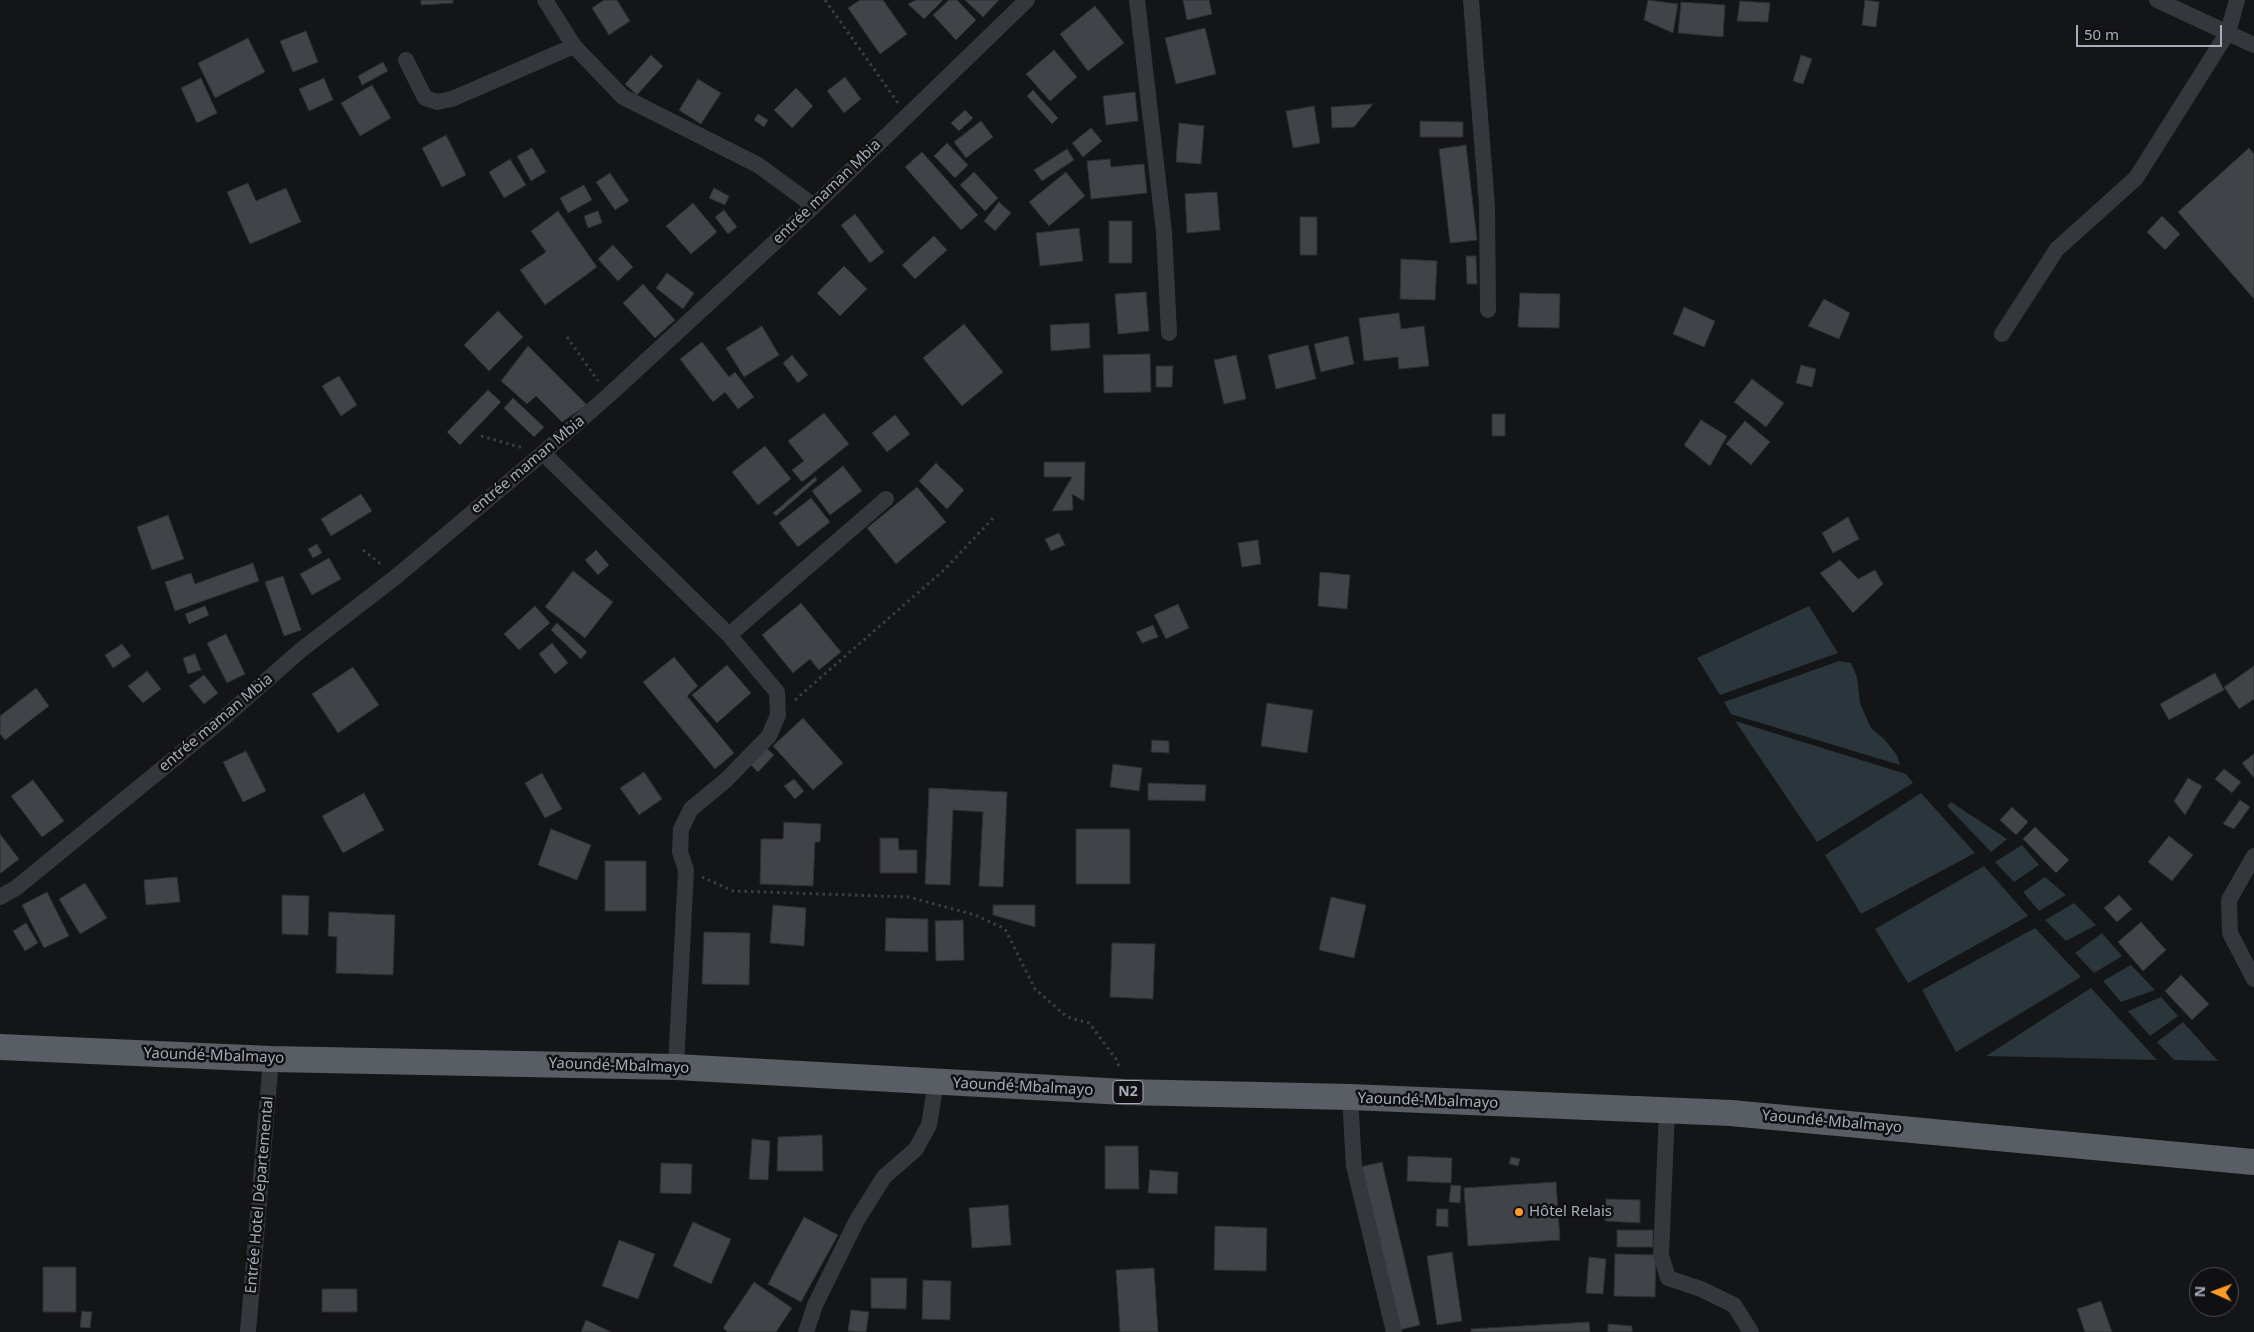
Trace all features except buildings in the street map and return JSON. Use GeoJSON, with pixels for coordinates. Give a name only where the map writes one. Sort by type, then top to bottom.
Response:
{"type":"FeatureCollection","features":[{"type":"Feature","properties":{"kind":"highway","name":"Yaoundé-Mbalmayo"},"geometry":{"type":"LineString","coordinates":[[0,1048],[271,1059],[676,1067],[1124,1092],[1350,1097],[1731,1113],[2254,1162]]}},
{"type":"Feature","properties":{"kind":"street"},"geometry":{"type":"LineString","coordinates":[[545,0],[574,46],[623,97],[758,165],[814,206]]}},
{"type":"Feature","properties":{"kind":"street","name":"entrée maman Mbia"},"geometry":{"type":"LineString","coordinates":[[0,897],[16,888],[218,723],[301,650],[397,576],[609,396],[814,206],[1028,0]]}},
{"type":"Feature","properties":{"kind":"street"},"geometry":{"type":"LineString","coordinates":[[1137,0],[1164,232],[1169,333]]}},
{"type":"Feature","properties":{"kind":"street"},"geometry":{"type":"LineString","coordinates":[[1471,0],[1487,206],[1488,310]]}},
{"type":"Feature","properties":{"kind":"street"},"geometry":{"type":"LineString","coordinates":[[2157,0],[2171,3],[2254,45]]}},
{"type":"Feature","properties":{"kind":"street"},"geometry":{"type":"LineString","coordinates":[[2002,334],[2057,249],[2136,178],[2228,32],[2237,0]]}},
{"type":"Feature","properties":{"kind":"street"},"geometry":{"type":"LineString","coordinates":[[406,60],[425,98],[437,102],[452,99],[574,46]]}},
{"type":"Feature","properties":{"kind":"street"},"geometry":{"type":"LineString","coordinates":[[543,453],[729,635],[777,692],[778,715],[770,736],[726,780],[691,809],[681,829],[680,852],[686,870],[676,1067]]}},
{"type":"Feature","properties":{"kind":"street"},"geometry":{"type":"LineString","coordinates":[[729,635],[886,499]]}},
{"type":"Feature","properties":{"kind":"street"},"geometry":{"type":"LineString","coordinates":[[2254,856],[2229,900],[2230,933],[2254,979]]}},
{"type":"Feature","properties":{"kind":"street","name":"Entrée Hotel Départemental"},"geometry":{"type":"LineString","coordinates":[[248,1332],[271,1059]]}},
{"type":"Feature","properties":{"kind":"street"},"geometry":{"type":"LineString","coordinates":[[806,1332],[815,1305],[857,1220],[884,1177],[916,1149],[929,1125],[936,1082]]}},
{"type":"Feature","properties":{"kind":"street"},"geometry":{"type":"LineString","coordinates":[[1350,1097],[1354,1166],[1394,1332]]}},
{"type":"Feature","properties":{"kind":"street"},"geometry":{"type":"LineString","coordinates":[[1667,1111],[1661,1255],[1668,1278],[1701,1289],[1734,1305],[1751,1332]]}},
{"type":"Feature","properties":{"kind":"path"},"geometry":{"type":"LineString","coordinates":[[825,0],[907,116]]}},
{"type":"Feature","properties":{"kind":"path"},"geometry":{"type":"LineString","coordinates":[[567,337],[609,396]]}},
{"type":"Feature","properties":{"kind":"path"},"geometry":{"type":"LineString","coordinates":[[481,436],[543,453]]}},
{"type":"Feature","properties":{"kind":"path"},"geometry":{"type":"LineString","coordinates":[[778,715],[944,570],[995,516]]}},
{"type":"Feature","properties":{"kind":"path"},"geometry":{"type":"LineString","coordinates":[[363,550],[397,576]]}},
{"type":"Feature","properties":{"kind":"path"},"geometry":{"type":"LineString","coordinates":[[686,870],[733,891],[909,897],[975,916],[1005,930],[1035,989],[1067,1017],[1089,1023],[1116,1059],[1125,1079],[1124,1092]]}},
{"type":"Feature","properties":{"kind":"shaded area"},"geometry":{"type":"Polygon","coordinates":[[[1809,606],[1838,653],[1720,695],[1697,658],[1809,606]]]}},
{"type":"Feature","properties":{"kind":"shaded area"},"geometry":{"type":"Polygon","coordinates":[[[1839,661],[1851,663],[1857,677],[1860,703],[1871,728],[1884,739],[1897,755],[1900,765],[1731,714],[1724,702],[1839,661]]]}},
{"type":"Feature","properties":{"kind":"shaded area"},"geometry":{"type":"Polygon","coordinates":[[[1735,721],[1906,774],[1913,783],[1817,842],[1735,721]]]}},
{"type":"Feature","properties":{"kind":"shaded area"},"geometry":{"type":"Polygon","coordinates":[[[1921,793],[1975,853],[1861,914],[1825,855],[1921,793]]]}},
{"type":"Feature","properties":{"kind":"shaded area"},"geometry":{"type":"Polygon","coordinates":[[[1951,802],[2007,839],[1991,852],[1947,806],[1951,802]]]}},
{"type":"Feature","properties":{"kind":"shaded area"},"geometry":{"type":"Polygon","coordinates":[[[2022,845],[2039,865],[2014,882],[1995,862],[2022,845]]]}},
{"type":"Feature","properties":{"kind":"shaded area"},"geometry":{"type":"Polygon","coordinates":[[[1984,866],[2028,916],[1908,983],[1875,929],[1984,866]]]}},
{"type":"Feature","properties":{"kind":"shaded area"},"geometry":{"type":"Polygon","coordinates":[[[2045,877],[2066,895],[2039,911],[2023,892],[2045,877]]]}},
{"type":"Feature","properties":{"kind":"shaded area"},"geometry":{"type":"Polygon","coordinates":[[[2074,903],[2096,925],[2066,941],[2045,920],[2074,903]]]}},
{"type":"Feature","properties":{"kind":"shaded area"},"geometry":{"type":"Polygon","coordinates":[[[2035,928],[2081,977],[1956,1052],[1922,990],[2035,928]]]}},
{"type":"Feature","properties":{"kind":"shaded area"},"geometry":{"type":"Polygon","coordinates":[[[2102,933],[2122,956],[2094,973],[2075,953],[2102,933]]]}},
{"type":"Feature","properties":{"kind":"shaded area"},"geometry":{"type":"Polygon","coordinates":[[[2131,965],[2155,990],[2121,1002],[2103,981],[2131,965]]]}},
{"type":"Feature","properties":{"kind":"shaded area"},"geometry":{"type":"Polygon","coordinates":[[[2091,988],[2157,1060],[1986,1056],[2091,988]]]}},
{"type":"Feature","properties":{"kind":"shaded area"},"geometry":{"type":"Polygon","coordinates":[[[2161,997],[2178,1016],[2150,1036],[2128,1011],[2161,997]]]}},
{"type":"Feature","properties":{"kind":"shaded area"},"geometry":{"type":"Polygon","coordinates":[[[2183,1022],[2218,1061],[2174,1060],[2157,1042],[2183,1022]]]}},
{"type":"Feature","properties":{"kind":"place","name":"Hôtel Relais"},"geometry":{"type":"Point","coordinates":[1519,1212]}}]}
